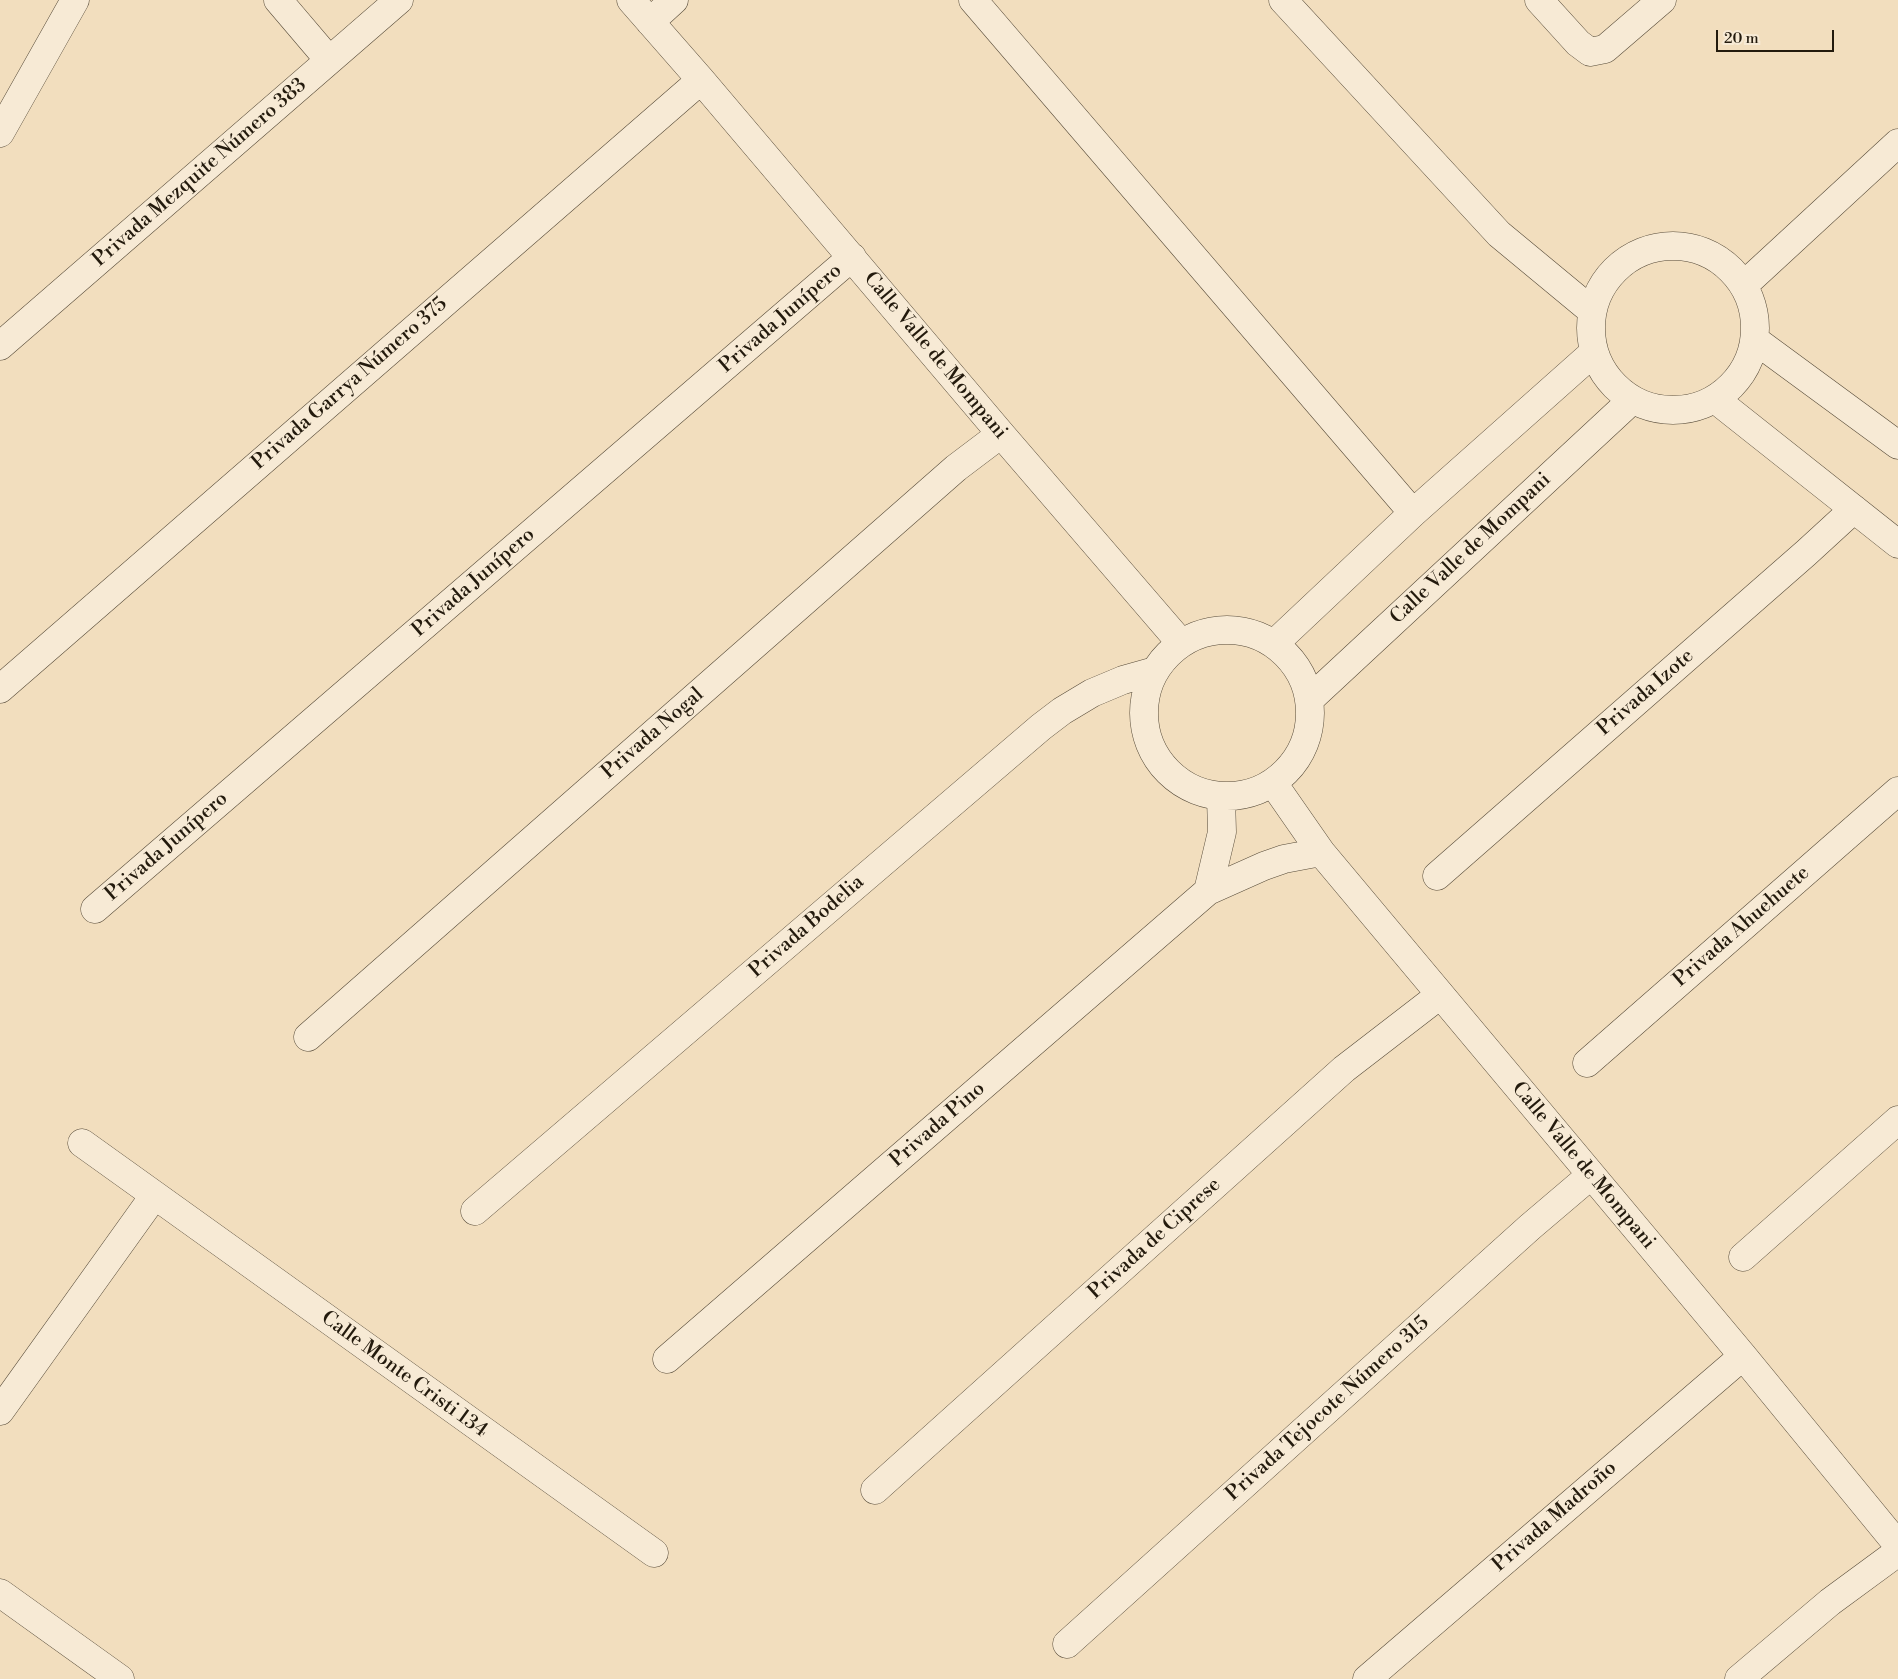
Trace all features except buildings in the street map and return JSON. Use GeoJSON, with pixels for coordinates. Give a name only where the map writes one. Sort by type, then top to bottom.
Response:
{"type":"FeatureCollection","features":[{"type":"Feature","properties":{"kind":"street"},"geometry":{"type":"LineString","coordinates":[[0,133],[76,0]]}},
{"type":"Feature","properties":{"kind":"street"},"geometry":{"type":"LineString","coordinates":[[278,0],[329,60]]}},
{"type":"Feature","properties":{"kind":"street","name":"Privada Mezquite Número 383"},"geometry":{"type":"LineString","coordinates":[[0,346],[399,0]]}},
{"type":"Feature","properties":{"kind":"street","name":"Calle Valle de Mompani"},"geometry":{"type":"LineString","coordinates":[[631,0],[1182,643]]}},
{"type":"Feature","properties":{"kind":"street"},"geometry":{"type":"LineString","coordinates":[[650,22],[674,0]]}},
{"type":"Feature","properties":{"kind":"street"},"geometry":{"type":"LineString","coordinates":[[973,0],[1413,513]]}},
{"type":"Feature","properties":{"kind":"street"},"geometry":{"type":"LineString","coordinates":[[1283,0],[1499,234],[1592,311]]}},
{"type":"Feature","properties":{"kind":"street"},"geometry":{"type":"LineString","coordinates":[[1539,0],[1578,43],[1590,52],[1605,49],[1662,0]]}},
{"type":"Feature","properties":{"kind":"street","name":"Privada Garrya Número 375"},"geometry":{"type":"LineString","coordinates":[[0,689],[701,80]]}},
{"type":"Feature","properties":{"kind":"street"},"geometry":{"type":"LineString","coordinates":[[1744,286],[1898,142]]}},
{"type":"Feature","properties":{"kind":"street"},"geometry":{"type":"LineString","coordinates":[[1660,246],[1692,248],[1722,261],[1744,286],[1755,312],[1755,340],[1742,374],[1715,399],[1688,409],[1659,409],[1632,400],[1608,379],[1594,353],[1590,332],[1592,311],[1605,281],[1628,258],[1660,246]]}},
{"type":"Feature","properties":{"kind":"street","name":"Privada Junípero"},"geometry":{"type":"LineString","coordinates":[[95,909],[852,257]]}},
{"type":"Feature","properties":{"kind":"street"},"geometry":{"type":"LineString","coordinates":[[1755,340],[1898,445]]}},
{"type":"Feature","properties":{"kind":"street"},"geometry":{"type":"LineString","coordinates":[[1274,643],[1413,513],[1594,353]]}},
{"type":"Feature","properties":{"kind":"street"},"geometry":{"type":"LineString","coordinates":[[1715,399],[1898,544]]}},
{"type":"Feature","properties":{"kind":"street","name":"Calle Valle de Mompani"},"geometry":{"type":"LineString","coordinates":[[1310,698],[1632,400]]}},
{"type":"Feature","properties":{"kind":"street","name":"Privada Nogal"},"geometry":{"type":"LineString","coordinates":[[308,1037],[941,481],[1001,434]]}},
{"type":"Feature","properties":{"kind":"street","name":"Privada Izote"},"geometry":{"type":"LineString","coordinates":[[1437,876],[1799,560],[1854,509]]}},
{"type":"Feature","properties":{"kind":"street"},"geometry":{"type":"LineString","coordinates":[[1212,631],[1244,631],[1274,643],[1298,668],[1310,698],[1309,731],[1297,760],[1273,783],[1248,795],[1221,797],[1188,788],[1162,766],[1147,736],[1144,703],[1155,670],[1182,643],[1212,631]]}},
{"type":"Feature","properties":{"kind":"street","name":"Privada Bodelia"},"geometry":{"type":"LineString","coordinates":[[475,1211],[1041,726],[1092,693],[1123,680],[1155,670]]}},
{"type":"Feature","properties":{"kind":"street","name":"Calle Valle de Mompani"},"geometry":{"type":"LineString","coordinates":[[1273,783],[1320,852],[1743,1356],[1898,1544]]}},
{"type":"Feature","properties":{"kind":"street","name":"Privada Ahuehuete"},"geometry":{"type":"LineString","coordinates":[[1587,1063],[1898,791]]}},
{"type":"Feature","properties":{"kind":"street"},"geometry":{"type":"LineString","coordinates":[[1208,891],[1222,832],[1221,797]]}},
{"type":"Feature","properties":{"kind":"street","name":"Privada Pino"},"geometry":{"type":"LineString","coordinates":[[667,1359],[1208,891],[1264,866],[1320,852]]}},
{"type":"Feature","properties":{"kind":"street","name":"Privada de Ciprese"},"geometry":{"type":"LineString","coordinates":[[875,1490],[1344,1069],[1440,995]]}},
{"type":"Feature","properties":{"kind":"street"},"geometry":{"type":"LineString","coordinates":[[1743,1257],[1898,1120]]}},
{"type":"Feature","properties":{"kind":"street","name":"Calle Monte Cristi 134"},"geometry":{"type":"LineString","coordinates":[[82,1143],[654,1553]]}},
{"type":"Feature","properties":{"kind":"street","name":"Privada Tejocote Número 315"},"geometry":{"type":"LineString","coordinates":[[1067,1644],[1530,1227],[1590,1176]]}},
{"type":"Feature","properties":{"kind":"street"},"geometry":{"type":"LineString","coordinates":[[0,1411],[154,1196]]}},
{"type":"Feature","properties":{"kind":"street","name":"Privada Madroño"},"geometry":{"type":"LineString","coordinates":[[1367,1679],[1743,1356]]}},
{"type":"Feature","properties":{"kind":"street"},"geometry":{"type":"LineString","coordinates":[[1739,1679],[1830,1602],[1898,1552]]}},
{"type":"Feature","properties":{"kind":"street"},"geometry":{"type":"LineString","coordinates":[[0,1593],[120,1679]]}}]}
